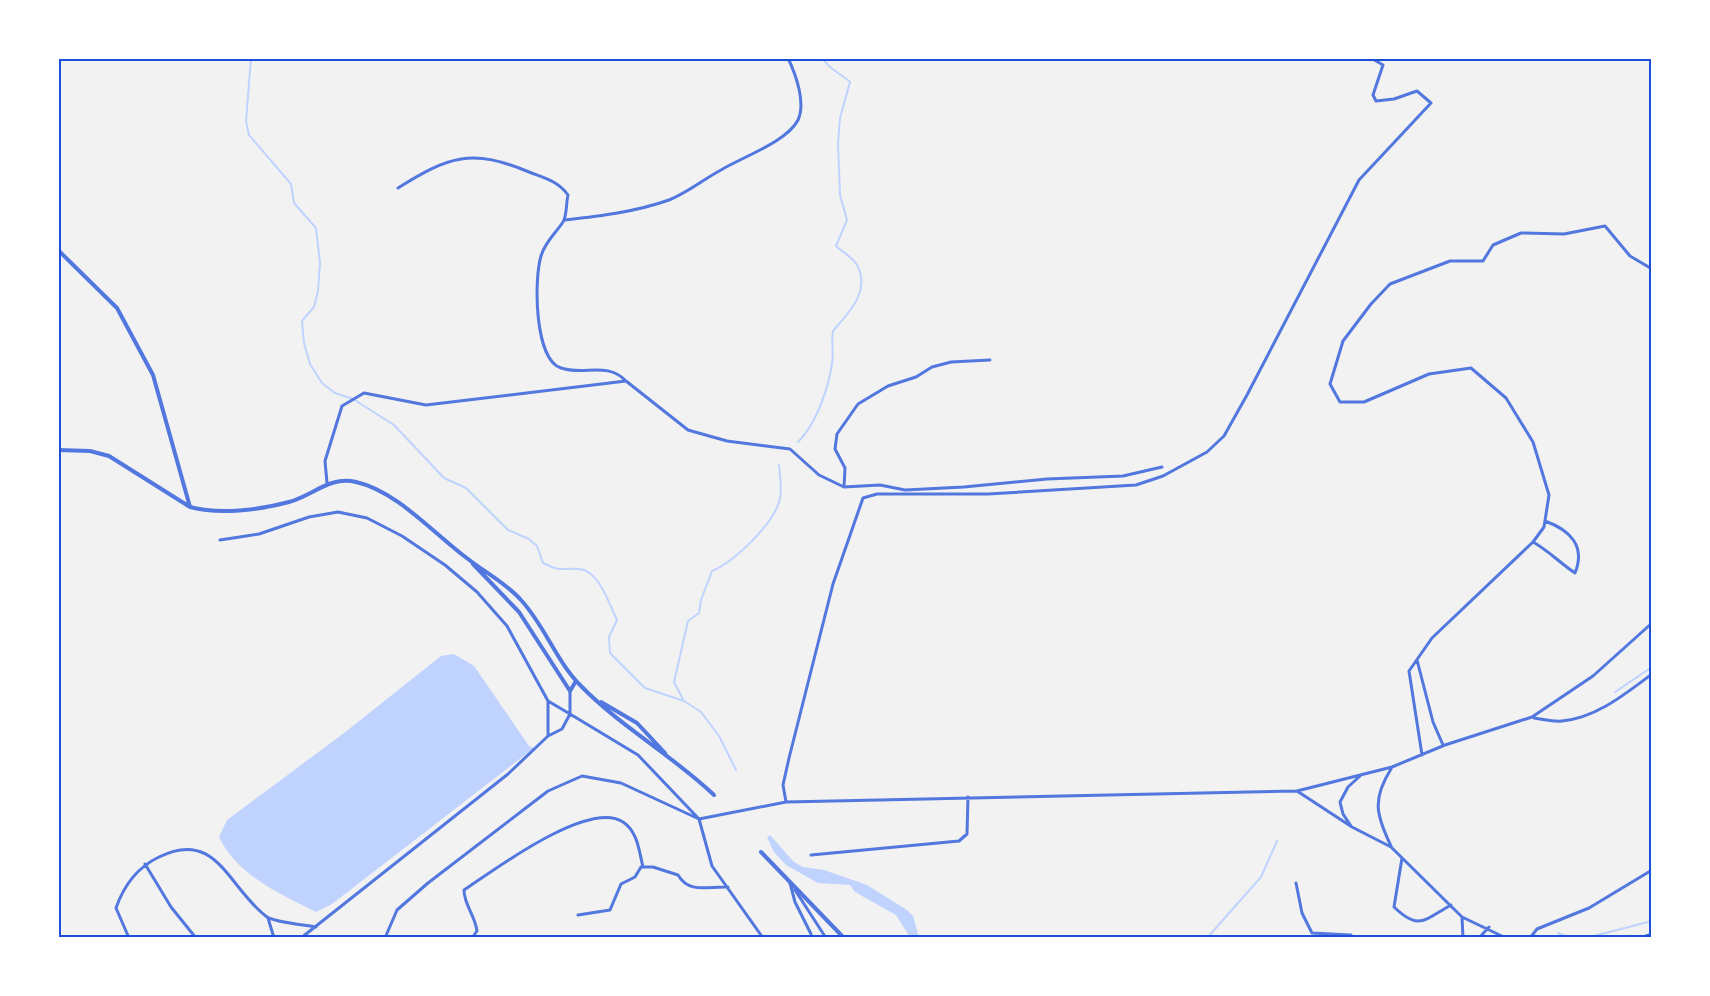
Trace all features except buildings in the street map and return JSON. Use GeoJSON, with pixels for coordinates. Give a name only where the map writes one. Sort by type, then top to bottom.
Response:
{"type":"FeatureCollection","features":[{"type":"Feature","properties":{"kind":"street"},"geometry":{"type":"LineString","coordinates":[[565,219],[612,214],[671,199],[723,168],[760,151],[793,127],[801,110],[795,72],[788,58]]}},
{"type":"Feature","properties":{"kind":"street"},"geometry":{"type":"LineString","coordinates":[[786,802],[783,784],[800,711],[833,584],[863,498],[877,494],[988,494],[1062,487],[1136,485],[1163,476],[1207,452],[1224,436],[1247,395],[1359,180],[1431,103],[1417,91],[1394,99],[1376,100],[1373,95],[1383,65],[1371,58]]}},
{"type":"Feature","properties":{"kind":"street"},"geometry":{"type":"LineString","coordinates":[[398,188],[426,171],[458,159],[478,156],[500,160],[561,185],[568,195],[565,219],[545,244],[540,259],[538,315],[543,346],[551,363],[562,369],[606,369],[618,372],[626,381],[688,430],[726,441],[790,449],[819,475],[844,487],[880,485],[905,490],[964,488],[1047,479],[1123,476],[1162,467]]}},
{"type":"Feature","properties":{"kind":"street"},"geometry":{"type":"LineString","coordinates":[[1422,755],[1409,671],[1432,638],[1533,542],[1545,521],[1549,495],[1533,442],[1506,398],[1471,368],[1429,374],[1364,402],[1340,402],[1330,384],[1343,341],[1371,304],[1390,284],[1450,261],[1483,261],[1493,245],[1521,233],[1564,234],[1605,226],[1630,256],[1652,269]]}},
{"type":"Feature","properties":{"kind":"street"},"geometry":{"type":"LineString","coordinates":[[58,250],[117,308],[153,375],[190,507]]}},
{"type":"Feature","properties":{"kind":"street"},"geometry":{"type":"LineString","coordinates":[[844,487],[845,468],[835,449],[837,434],[858,404],[888,386],[916,376],[932,367],[951,362],[990,360]]}},
{"type":"Feature","properties":{"kind":"street"},"geometry":{"type":"LineString","coordinates":[[327,483],[325,461],[342,406],[364,393],[426,405],[626,381]]}},
{"type":"Feature","properties":{"kind":"street"},"geometry":{"type":"LineString","coordinates":[[58,450],[90,451],[109,456],[190,507],[226,511],[265,507],[307,496],[327,483],[342,480],[371,486],[440,535],[470,561],[519,612],[570,691]]}},
{"type":"Feature","properties":{"kind":"street"},"geometry":{"type":"LineString","coordinates":[[220,540],[259,534],[309,517],[338,512],[367,518],[402,536],[445,565],[477,592],[507,626],[548,701],[548,736]]}},
{"type":"Feature","properties":{"kind":"street"},"geometry":{"type":"LineString","coordinates":[[1533,542],[1551,552],[1561,564],[1575,573],[1580,560],[1578,546],[1557,525],[1545,521]]}},
{"type":"Feature","properties":{"kind":"street"},"geometry":{"type":"LineString","coordinates":[[470,561],[492,574],[521,600],[576,681],[596,700],[666,753],[714,795]]}},
{"type":"Feature","properties":{"kind":"street"},"geometry":{"type":"LineString","coordinates":[[385,938],[398,910],[428,883],[548,792],[582,776],[621,783],[699,819],[786,802],[1297,791],[1392,767],[1443,745],[1532,717],[1593,676],[1652,623]]}},
{"type":"Feature","properties":{"kind":"street"},"geometry":{"type":"LineString","coordinates":[[1417,660],[1433,723],[1443,745]]}},
{"type":"Feature","properties":{"kind":"street"},"geometry":{"type":"LineString","coordinates":[[1532,717],[1561,722],[1588,713],[1617,700],[1652,674]]}},
{"type":"Feature","properties":{"kind":"street"},"geometry":{"type":"LineString","coordinates":[[302,938],[508,774],[548,736],[561,729],[570,714],[570,691],[576,681]]}},
{"type":"Feature","properties":{"kind":"street"},"geometry":{"type":"LineString","coordinates":[[548,701],[638,755],[699,819],[712,866],[763,938]]}},
{"type":"Feature","properties":{"kind":"street"},"geometry":{"type":"LineString","coordinates":[[1391,847],[1381,825],[1377,798],[1380,786],[1392,767]]}},
{"type":"Feature","properties":{"kind":"street"},"geometry":{"type":"LineString","coordinates":[[1352,827],[1343,814],[1340,801],[1348,787],[1363,775]]}},
{"type":"Feature","properties":{"kind":"street"},"geometry":{"type":"LineString","coordinates":[[1297,791],[1352,827],[1391,847],[1462,917],[1489,927],[1504,937]]}},
{"type":"Feature","properties":{"kind":"street"},"geometry":{"type":"LineString","coordinates":[[811,855],[960,841],[967,834],[968,797]]}},
{"type":"Feature","properties":{"kind":"street"},"geometry":{"type":"LineString","coordinates":[[472,938],[477,931],[476,917],[464,900],[464,890],[534,843],[576,824],[596,817],[612,818],[622,822],[637,842],[644,867]]}},
{"type":"Feature","properties":{"kind":"street"},"geometry":{"type":"LineString","coordinates":[[129,938],[116,908],[121,894],[145,864],[174,851],[191,847],[203,850],[268,918],[274,938]]}},
{"type":"Feature","properties":{"kind":"street"},"geometry":{"type":"LineString","coordinates":[[761,852],[844,938]]}},
{"type":"Feature","properties":{"kind":"street"},"geometry":{"type":"LineString","coordinates":[[1402,858],[1394,907],[1408,920],[1421,922],[1451,905]]}},
{"type":"Feature","properties":{"kind":"street"},"geometry":{"type":"LineString","coordinates":[[145,864],[171,907],[196,938]]}},
{"type":"Feature","properties":{"kind":"street"},"geometry":{"type":"LineString","coordinates":[[578,915],[610,910],[621,884],[635,877],[644,867],[653,867],[678,875],[683,884],[690,888],[728,887]]}},
{"type":"Feature","properties":{"kind":"street"},"geometry":{"type":"LineString","coordinates":[[1530,938],[1537,929],[1589,908],[1652,870]]}},
{"type":"Feature","properties":{"kind":"street"},"geometry":{"type":"LineString","coordinates":[[789,881],[820,928],[824,938]]}},
{"type":"Feature","properties":{"kind":"street"},"geometry":{"type":"LineString","coordinates":[[789,881],[795,902],[812,934]]}},
{"type":"Feature","properties":{"kind":"street"},"geometry":{"type":"LineString","coordinates":[[1296,883],[1302,914],[1312,933],[1351,935],[1352,938]]}},
{"type":"Feature","properties":{"kind":"street"},"geometry":{"type":"LineString","coordinates":[[1462,917],[1463,938]]}},
{"type":"Feature","properties":{"kind":"street"},"geometry":{"type":"LineString","coordinates":[[268,918],[316,927]]}},
{"type":"Feature","properties":{"kind":"street"},"geometry":{"type":"LineString","coordinates":[[1479,938],[1489,927]]}},
{"type":"Feature","properties":{"kind":"street"},"geometry":{"type":"LineString","coordinates":[[1640,938],[1652,934]]}},
{"type":"Feature","properties":{"kind":"water"},"geometry":{"type":"Polygon","coordinates":[[[454,654],[474,666],[529,746],[534,748],[332,904],[316,912],[248,873],[227,850],[219,837],[227,820],[344,733],[441,656],[454,654]]]}},
{"type":"Feature","properties":{"kind":"water"},"geometry":{"type":"Polygon","coordinates":[[[770,835],[794,862],[803,867],[824,870],[867,885],[907,910],[913,916],[919,937],[910,937],[896,915],[855,892],[850,885],[818,883],[786,865],[774,852],[767,837],[770,835]]]}},
{"type":"Feature","properties":{"kind":"waterway"},"geometry":{"type":"LineString","coordinates":[[251,58],[246,121],[249,135],[291,184],[294,203],[316,228],[320,263],[318,291],[314,307],[302,321],[304,343],[310,364],[322,383],[335,393],[353,399],[394,425],[444,478],[466,488],[508,530],[529,539],[537,546],[543,563],[557,569],[579,569],[592,575],[598,581],[617,620],[609,637],[610,653],[645,688],[684,701],[701,712],[719,736],[736,770]]}},
{"type":"Feature","properties":{"kind":"waterway"},"geometry":{"type":"LineString","coordinates":[[798,442],[816,416],[828,385],[833,356],[833,331],[856,301],[861,284],[861,275],[855,262],[836,246],[847,220],[840,195],[838,143],[840,118],[850,82],[822,58]]}},
{"type":"Feature","properties":{"kind":"waterway"},"geometry":{"type":"LineString","coordinates":[[684,701],[674,682],[688,621],[699,613],[701,600],[712,571],[731,559],[753,540],[777,508],[781,486],[779,465]]}},
{"type":"Feature","properties":{"kind":"waterway"},"geometry":{"type":"LineString","coordinates":[[1615,692],[1652,667]]}},
{"type":"Feature","properties":{"kind":"waterway"},"geometry":{"type":"LineString","coordinates":[[1207,938],[1261,877],[1277,841]]}},
{"type":"Feature","properties":{"kind":"waterway"},"geometry":{"type":"LineString","coordinates":[[1586,938],[1652,921]]}},
{"type":"Feature","properties":{"kind":"waterway"},"geometry":{"type":"LineString","coordinates":[[1558,933],[1570,938]]}}]}
